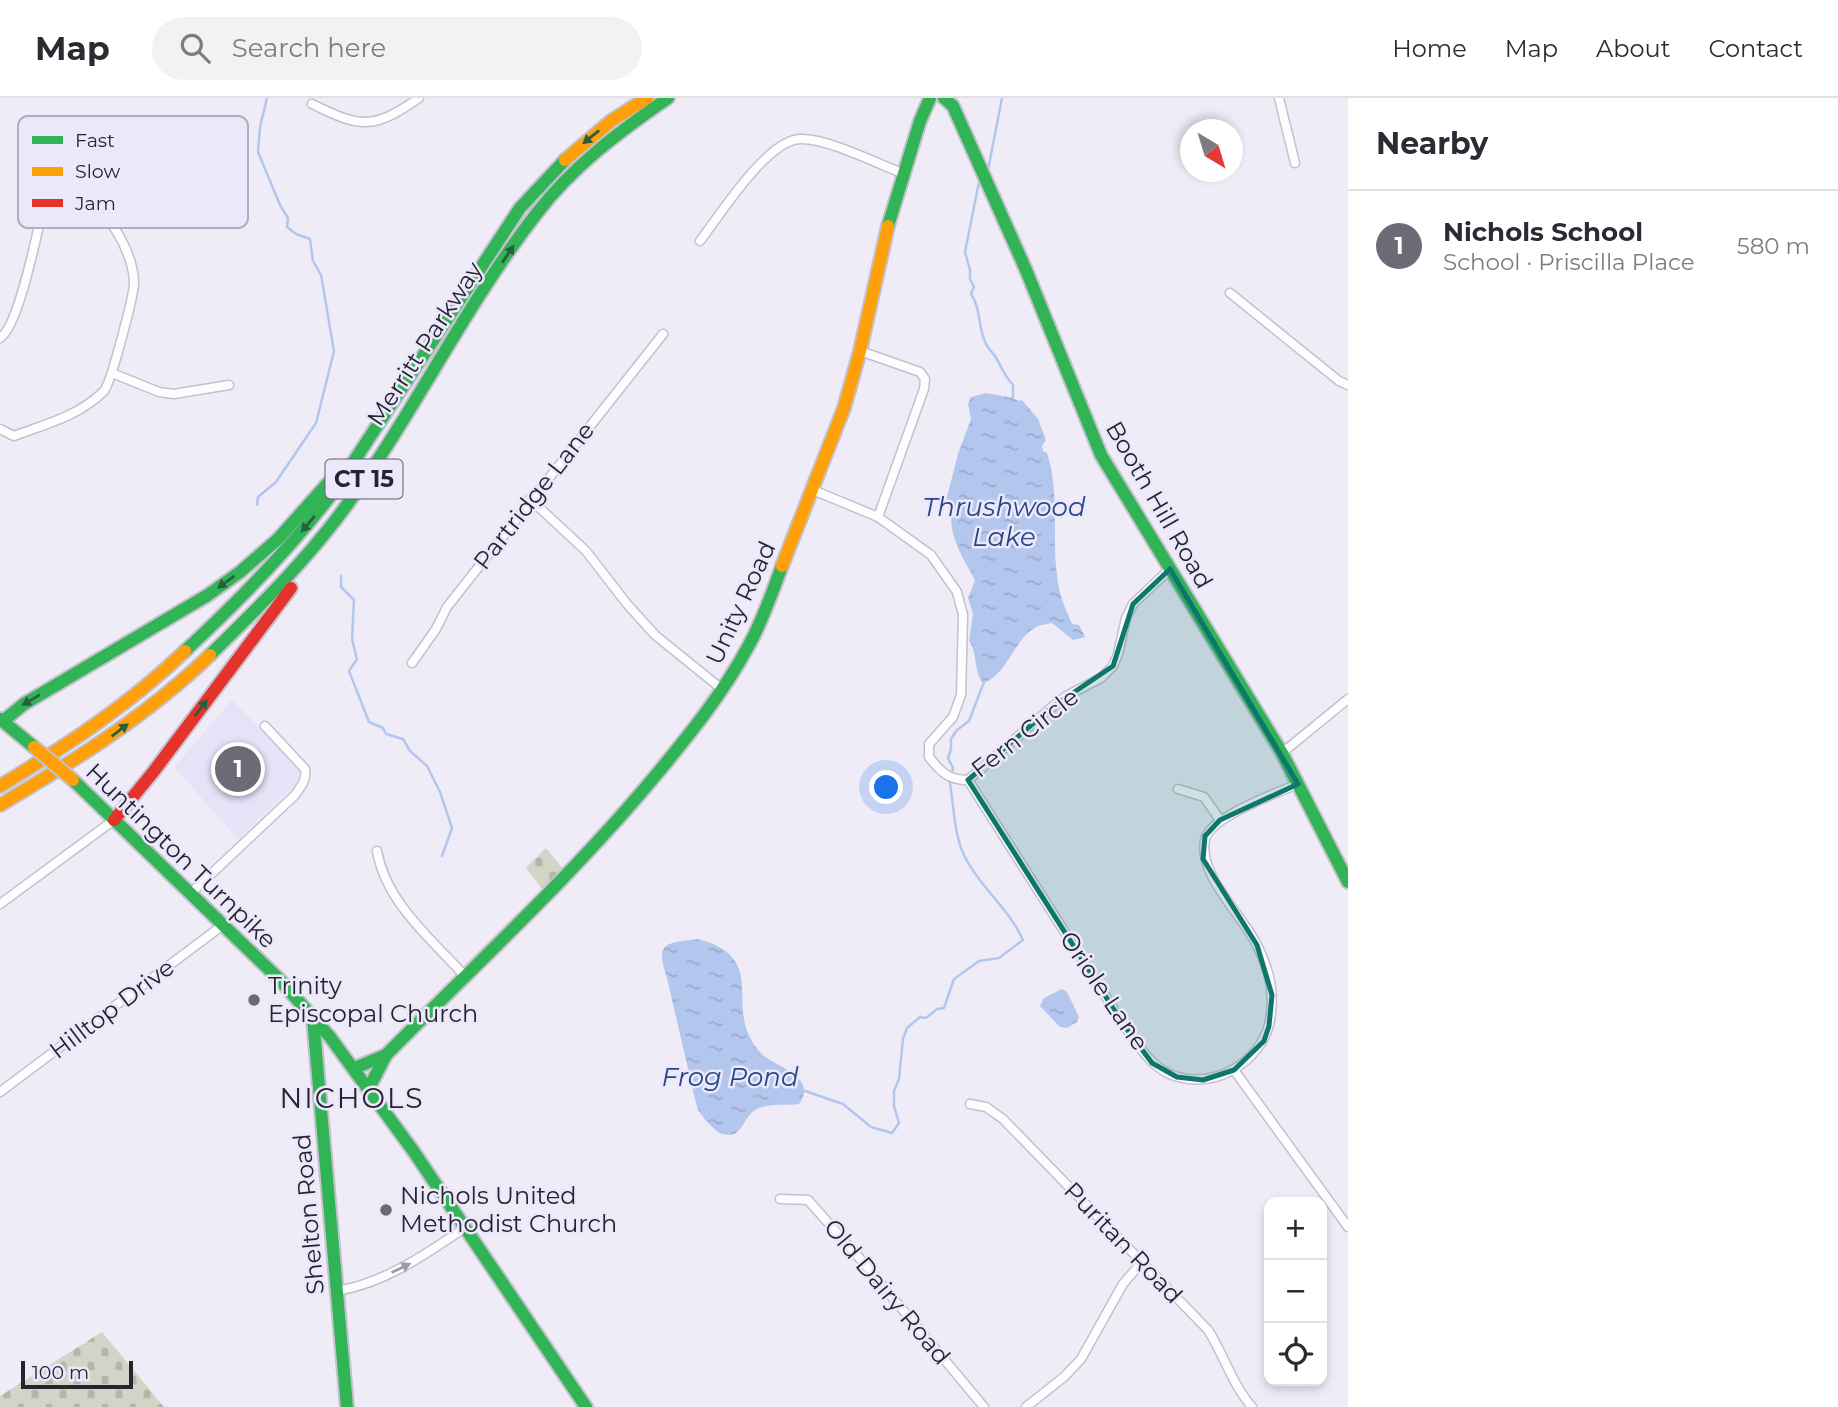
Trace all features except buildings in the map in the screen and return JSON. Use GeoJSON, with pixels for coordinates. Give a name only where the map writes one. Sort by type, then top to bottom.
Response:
{"type":"FeatureCollection","features":[{"type":"Feature","properties":{"kind":"main road","name":"Merritt Parkway"},"geometry":{"type":"LineString","coordinates":[[2,783],[69,744],[152,683],[250,590],[310,523],[337,487],[520,208],[584,142],[647,98]]}},
{"type":"Feature","properties":{"kind":"main road","name":"Merritt Parkway"},"geometry":{"type":"LineString","coordinates":[[0,805],[110,738],[200,665],[272,595],[349,503],[504,259],[538,211],[592,153],[668,98]]}},
{"type":"Feature","properties":{"kind":"main road","name":"Unity Road"},"geometry":{"type":"LineString","coordinates":[[369,1088],[386,1055],[630,807],[723,690],[743,659],[759,626],[844,408],[860,351],[891,211],[929,98]]}},
{"type":"Feature","properties":{"kind":"main road","name":"Booth Hill Road"},"geometry":{"type":"LineString","coordinates":[[944,98],[953,106],[990,187],[1101,455],[1282,752],[1348,882]]}},
{"type":"Feature","properties":{"kind":"main road"},"geometry":{"type":"LineString","coordinates":[[1,720],[208,595],[240,572],[278,539],[374,427]]}},
{"type":"Feature","properties":{"kind":"main road"},"geometry":{"type":"LineString","coordinates":[[114,820],[278,605],[349,503]]}},
{"type":"Feature","properties":{"kind":"main road","name":"Huntington Turnpike"},"geometry":{"type":"LineString","coordinates":[[1,720],[73,780],[279,980],[313,1018],[355,1068],[466,1227],[586,1407]]}},
{"type":"Feature","properties":{"kind":"main road","name":"Shelton Road"},"geometry":{"type":"LineString","coordinates":[[313,1018],[347,1407]]}},
{"type":"Feature","properties":{"kind":"main road","name":"Unity Road"},"geometry":{"type":"LineString","coordinates":[[355,1068],[386,1055]]}},
{"type":"Feature","properties":{"kind":"street"},"geometry":{"type":"LineString","coordinates":[[312,104],[352,121],[372,124],[395,115],[419,98]]}},
{"type":"Feature","properties":{"kind":"street"},"geometry":{"type":"LineString","coordinates":[[1279,98],[1295,163]]}},
{"type":"Feature","properties":{"kind":"street"},"geometry":{"type":"LineString","coordinates":[[700,241],[764,158],[783,144],[799,139],[820,141],[902,173]]}},
{"type":"Feature","properties":{"kind":"street"},"geometry":{"type":"LineString","coordinates":[[0,338],[6,335],[16,312],[38,228]]}},
{"type":"Feature","properties":{"kind":"street"},"geometry":{"type":"LineString","coordinates":[[0,429],[14,436],[75,414],[106,389],[134,284],[130,258],[115,228]]}},
{"type":"Feature","properties":{"kind":"street"},"geometry":{"type":"LineString","coordinates":[[1230,293],[1339,381],[1348,385]]}},
{"type":"Feature","properties":{"kind":"street","name":"Partridge Lane"},"geometry":{"type":"LineString","coordinates":[[412,663],[436,629],[447,607],[663,334]]}},
{"type":"Feature","properties":{"kind":"street"},"geometry":{"type":"LineString","coordinates":[[860,351],[920,372],[925,379],[924,389],[878,517]]}},
{"type":"Feature","properties":{"kind":"street"},"geometry":{"type":"LineString","coordinates":[[112,373],[159,392],[174,394],[229,385]]}},
{"type":"Feature","properties":{"kind":"street","name":"Fern Circle"},"geometry":{"type":"LineString","coordinates":[[813,490],[878,517],[931,555],[957,592],[963,615],[961,695],[953,717],[929,744],[929,757],[943,775],[956,780],[968,780],[1052,707],[1068,695],[1101,678],[1113,666],[1126,618],[1133,604],[1170,569]]}},
{"type":"Feature","properties":{"kind":"street"},"geometry":{"type":"LineString","coordinates":[[530,499],[586,551],[626,604],[655,635],[723,690]]}},
{"type":"Feature","properties":{"kind":"street"},"geometry":{"type":"LineString","coordinates":[[1282,752],[1348,699]]}},
{"type":"Feature","properties":{"kind":"street"},"geometry":{"type":"LineString","coordinates":[[191,893],[304,783],[305,769],[265,726]]}},
{"type":"Feature","properties":{"kind":"street","name":"Oriole Lane"},"geometry":{"type":"LineString","coordinates":[[968,780],[1125,1027],[1152,1063],[1177,1077],[1190,1079],[1203,1080],[1234,1070],[1264,1041],[1271,1014],[1272,995],[1267,970],[1257,945],[1203,859],[1205,836],[1220,820]]}},
{"type":"Feature","properties":{"kind":"street"},"geometry":{"type":"LineString","coordinates":[[1178,789],[1204,797],[1220,820],[1298,784]]}},
{"type":"Feature","properties":{"kind":"street"},"geometry":{"type":"LineString","coordinates":[[0,904],[114,820]]}},
{"type":"Feature","properties":{"kind":"street"},"geometry":{"type":"LineString","coordinates":[[377,851],[380,870],[390,890],[408,914],[464,975]]}},
{"type":"Feature","properties":{"kind":"street","name":"Hilltop Drive"},"geometry":{"type":"LineString","coordinates":[[0,1092],[223,925]]}},
{"type":"Feature","properties":{"kind":"street"},"geometry":{"type":"LineString","coordinates":[[1234,1070],[1348,1227]]}},
{"type":"Feature","properties":{"kind":"street","name":"Puritan Road"},"geometry":{"type":"LineString","coordinates":[[970,1104],[986,1107],[1003,1119],[1208,1330],[1242,1396],[1252,1407]]}},
{"type":"Feature","properties":{"kind":"street","name":"Old Dairy Road"},"geometry":{"type":"LineString","coordinates":[[780,1199],[807,1200],[862,1261],[984,1407]]}},
{"type":"Feature","properties":{"kind":"street"},"geometry":{"type":"LineString","coordinates":[[337,1291],[368,1283],[403,1267],[466,1227]]}},
{"type":"Feature","properties":{"kind":"street"},"geometry":{"type":"LineString","coordinates":[[1026,1407],[1064,1377],[1081,1359],[1123,1284],[1141,1263]]}},
{"type":"Feature","properties":{"kind":"highlighted area"},"geometry":{"type":"Polygon","coordinates":[[[1170,569],[1298,784],[1220,820],[1205,836],[1203,859],[1257,945],[1272,995],[1269,1026],[1264,1041],[1234,1070],[1203,1080],[1177,1077],[1152,1063],[1125,1027],[968,780],[1052,707],[1113,666],[1133,604],[1170,569]]]}},
{"type":"Feature","properties":{"kind":"shaded area"},"geometry":{"type":"Polygon","coordinates":[[[232,700],[302,770],[294,786],[238,839],[174,767],[232,700]]]}},
{"type":"Feature","properties":{"kind":"green space"},"geometry":{"type":"Polygon","coordinates":[[[546,848],[568,875],[547,895],[526,868],[546,848]]]}},
{"type":"Feature","properties":{"kind":"green space"},"geometry":{"type":"Polygon","coordinates":[[[102,1332],[164,1407],[0,1407],[0,1396],[102,1332]]]}},
{"type":"Feature","properties":{"kind":"water","name":"Thrushwood Lake"},"geometry":{"type":"Polygon","coordinates":[[[986,393],[1022,400],[1038,419],[1046,440],[1042,446],[1047,453],[1054,486],[1055,554],[1060,592],[1072,624],[1079,625],[1085,637],[1073,640],[1052,623],[1036,627],[1021,640],[998,673],[983,683],[969,641],[973,614],[968,598],[975,580],[957,545],[952,527],[953,508],[946,501],[958,454],[971,419],[968,404],[971,397],[986,393]]]}},
{"type":"Feature","properties":{"kind":"water","name":"Frog Pond"},"geometry":{"type":"Polygon","coordinates":[[[698,939],[719,947],[732,957],[739,969],[745,1025],[752,1041],[764,1056],[795,1075],[804,1087],[804,1095],[799,1104],[759,1108],[734,1134],[719,1133],[698,1110],[662,957],[666,946],[698,939]]]}},
{"type":"Feature","properties":{"kind":"water"},"geometry":{"type":"Polygon","coordinates":[[[1062,989],[1067,992],[1079,1017],[1077,1022],[1067,1028],[1060,1027],[1040,1006],[1044,998],[1062,989]]]}},
{"type":"Feature","properties":{"kind":"waterway"},"geometry":{"type":"LineString","coordinates":[[257,505],[258,497],[276,482],[316,423],[334,351],[321,275],[313,261],[310,239],[287,227],[288,218],[258,152],[260,127],[267,98]]}},
{"type":"Feature","properties":{"kind":"waterway"},"geometry":{"type":"LineString","coordinates":[[988,170],[1002,98]]}},
{"type":"Feature","properties":{"kind":"waterway"},"geometry":{"type":"LineString","coordinates":[[979,182],[965,252],[974,287],[971,294],[985,342],[1013,385],[1013,398]]}},
{"type":"Feature","properties":{"kind":"waterway"},"geometry":{"type":"LineString","coordinates":[[341,576],[341,587],[354,600],[352,639],[357,659],[349,671],[369,722],[383,728],[386,734],[403,739],[410,751],[427,766],[440,792],[452,828],[442,856]]}},
{"type":"Feature","properties":{"kind":"waterway"},"geometry":{"type":"LineString","coordinates":[[952,774],[953,768],[948,758],[951,739],[957,730],[969,721],[984,682]]}},
{"type":"Feature","properties":{"kind":"waterway"},"geometry":{"type":"LineString","coordinates":[[805,1091],[843,1104],[871,1127],[892,1133],[899,1123],[894,1106],[894,1091],[899,1079],[903,1039],[907,1028],[920,1017],[926,1018],[937,1009],[944,1008],[954,979],[979,961],[999,958],[1023,940],[1011,919],[972,870],[962,851],[950,783]]}},
{"type":"Feature","properties":{"kind":"traffic: fast"},"geometry":{"type":"LineString","coordinates":[[210,655],[265,600],[334,523],[397,430],[487,283],[537,213],[566,180],[598,150],[668,98]]}},
{"type":"Feature","properties":{"kind":"traffic: fast"},"geometry":{"type":"LineString","coordinates":[[888,226],[920,121],[930,98]]}},
{"type":"Feature","properties":{"kind":"traffic: fast"},"geometry":{"type":"LineString","coordinates":[[944,98],[953,106],[1026,270],[1101,455],[1282,753],[1348,882]]}},
{"type":"Feature","properties":{"kind":"traffic: fast"},"geometry":{"type":"LineString","coordinates":[[185,651],[265,572],[337,487],[520,208],[565,160]]}},
{"type":"Feature","properties":{"kind":"traffic: fast"},"geometry":{"type":"LineString","coordinates":[[3,721],[24,704],[208,595],[240,572],[278,539],[328,483]]}},
{"type":"Feature","properties":{"kind":"traffic: fast"},"geometry":{"type":"LineString","coordinates":[[369,1088],[386,1055],[592,848],[681,744],[718,696],[739,662],[759,626],[782,566]]}},
{"type":"Feature","properties":{"kind":"traffic: fast"},"geometry":{"type":"LineString","coordinates":[[0,719],[34,747]]}},
{"type":"Feature","properties":{"kind":"traffic: fast"},"geometry":{"type":"LineString","coordinates":[[73,780],[280,980],[330,1037],[414,1152],[586,1407]]}},
{"type":"Feature","properties":{"kind":"traffic: fast"},"geometry":{"type":"LineString","coordinates":[[313,1018],[347,1407]]}},
{"type":"Feature","properties":{"kind":"traffic: fast"},"geometry":{"type":"LineString","coordinates":[[355,1068],[386,1055]]}},
{"type":"Feature","properties":{"kind":"traffic: slow"},"geometry":{"type":"LineString","coordinates":[[565,160],[611,121],[647,98]]}},
{"type":"Feature","properties":{"kind":"traffic: slow"},"geometry":{"type":"LineString","coordinates":[[782,566],[844,408],[860,351],[888,226]]}},
{"type":"Feature","properties":{"kind":"traffic: slow"},"geometry":{"type":"LineString","coordinates":[[0,786],[96,724],[164,671],[185,651]]}},
{"type":"Feature","properties":{"kind":"traffic: slow"},"geometry":{"type":"LineString","coordinates":[[0,805],[83,754],[136,717],[210,655]]}},
{"type":"Feature","properties":{"kind":"traffic: slow"},"geometry":{"type":"LineString","coordinates":[[34,747],[73,780]]}},
{"type":"Feature","properties":{"kind":"traffic: jam"},"geometry":{"type":"LineString","coordinates":[[114,820],[291,588]]}},
{"type":"Feature","properties":{"kind":"place","name":"Nichols School"},"geometry":{"type":"Point","coordinates":[238,769]}},
{"type":"Feature","properties":{"kind":"place","name":"Trinity Episcopal Church"},"geometry":{"type":"Point","coordinates":[254,1000]}},
{"type":"Feature","properties":{"kind":"place","name":"Nichols United Methodist Church"},"geometry":{"type":"Point","coordinates":[386,1210]}},
{"type":"Feature","properties":{"kind":"district","name":"NICHOLS"},"geometry":{"type":"Point","coordinates":[352,1098]}}]}
